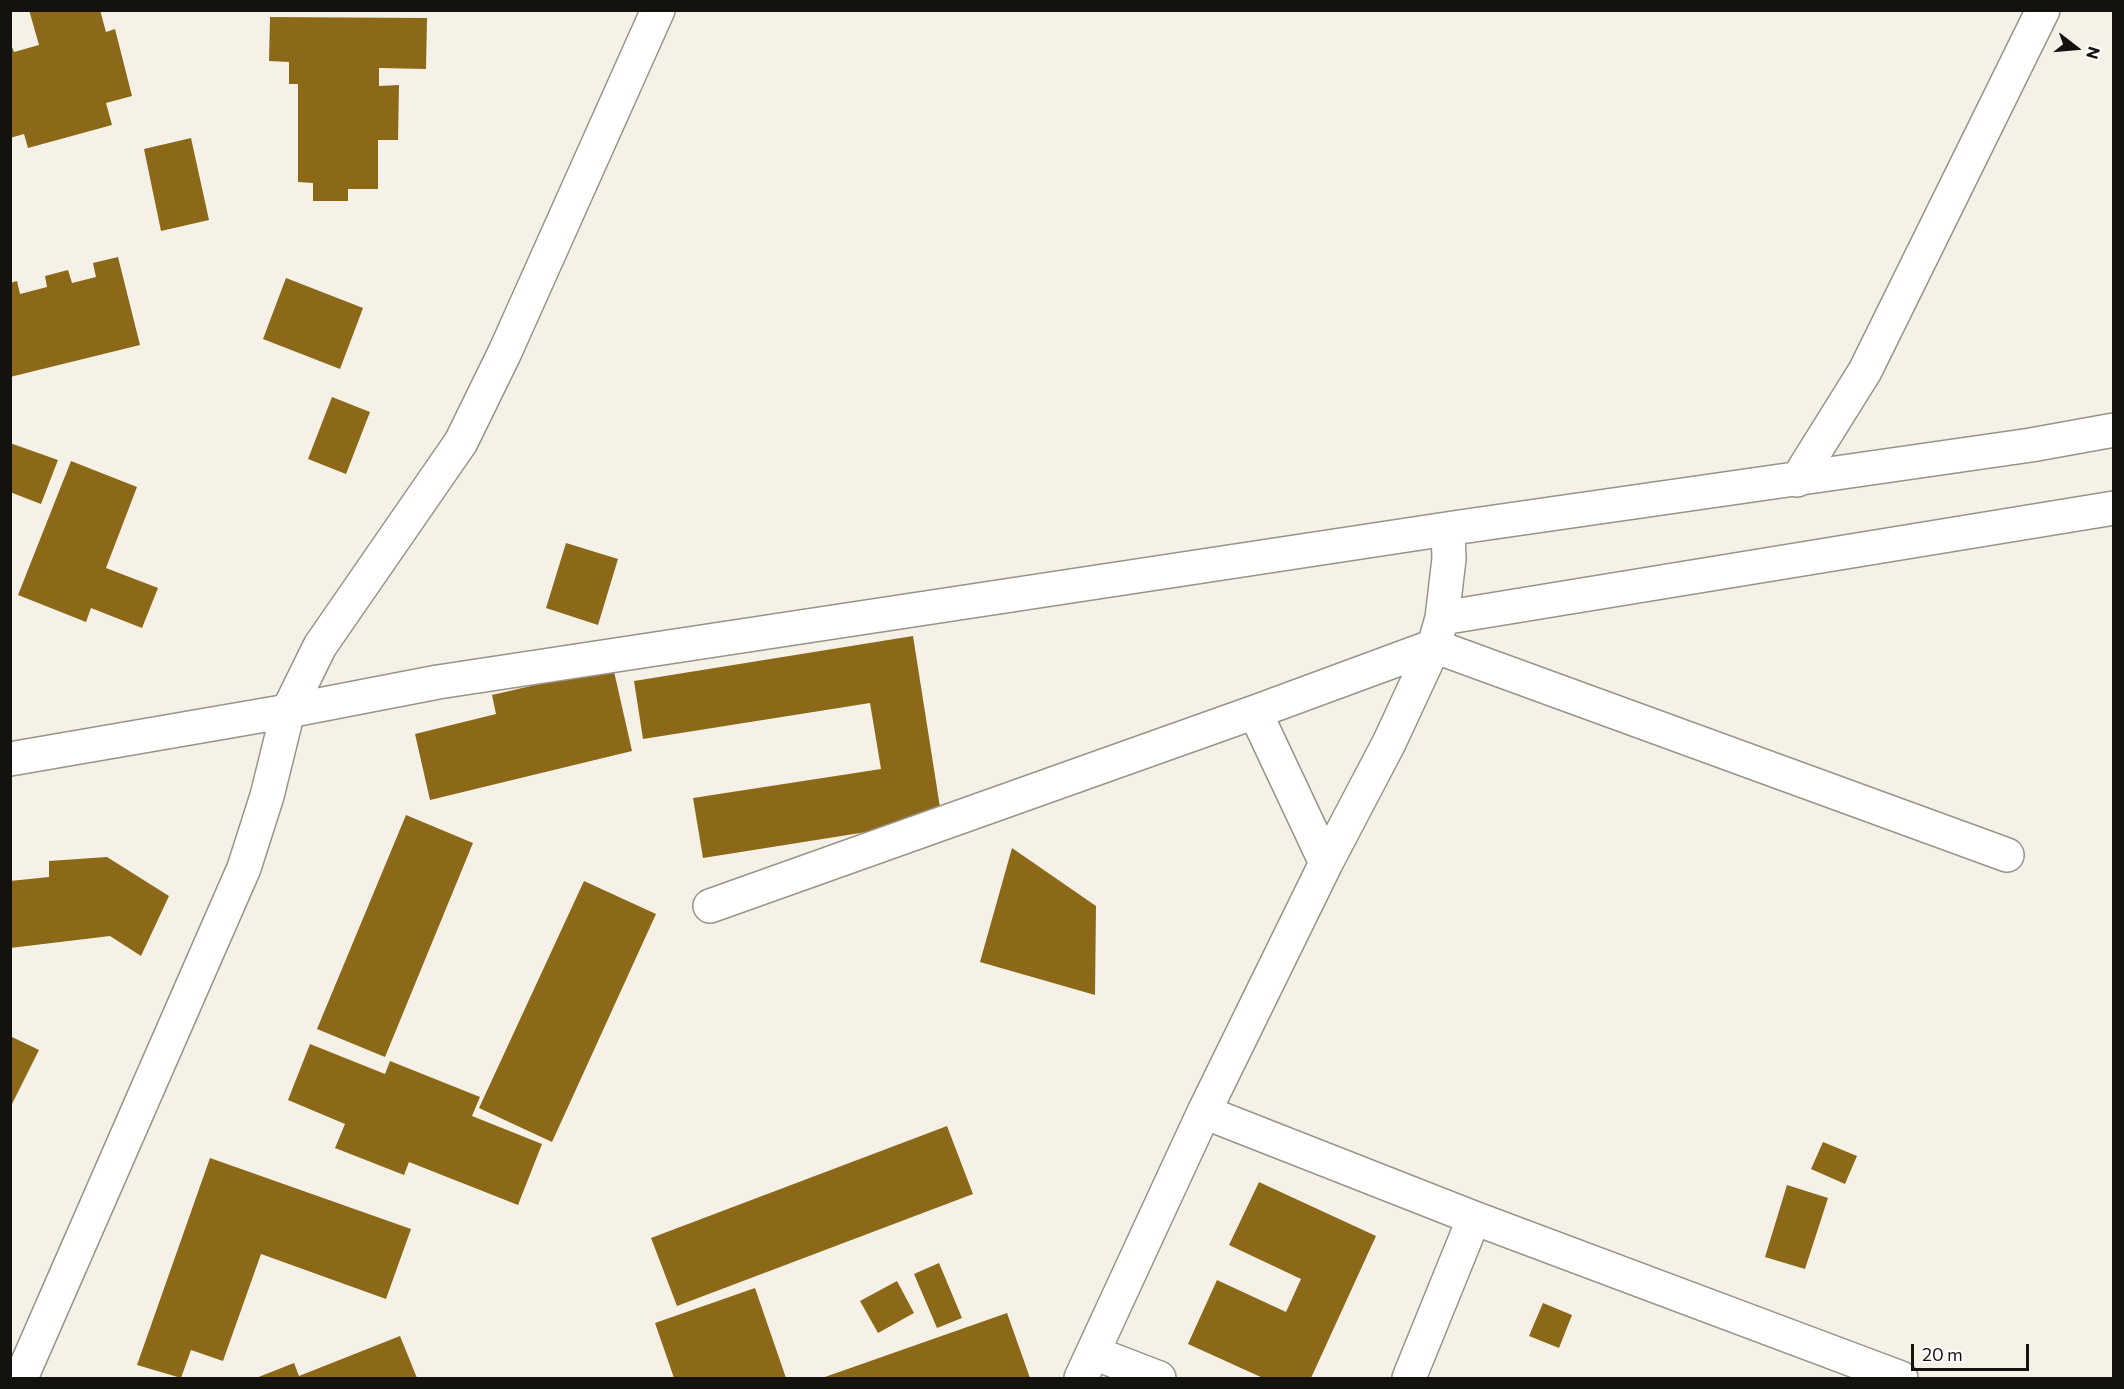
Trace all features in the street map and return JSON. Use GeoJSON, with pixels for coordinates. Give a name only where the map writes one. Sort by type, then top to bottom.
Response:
{"type":"FeatureCollection","features":[{"type":"Feature","properties":{"kind":"street"},"geometry":{"type":"LineString","coordinates":[[21,1378],[244,868],[267,796],[288,711],[320,646],[461,442],[505,352],[658,10]]}},
{"type":"Feature","properties":{"kind":"street"},"geometry":{"type":"LineString","coordinates":[[1797,480],[1865,371],[2043,10]]}},
{"type":"Feature","properties":{"kind":"street"},"geometry":{"type":"LineString","coordinates":[[10,759],[288,711],[438,682],[2031,445],[2114,430]]}},
{"type":"Feature","properties":{"kind":"street"},"geometry":{"type":"LineString","coordinates":[[710,906],[1255,712],[1438,632],[2114,508]]}},
{"type":"Feature","properties":{"kind":"street"},"geometry":{"type":"LineString","coordinates":[[1159,1378],[1088,1366],[1204,1112],[1326,862],[1389,743],[1438,632],[1449,559],[1448,530]]}},
{"type":"Feature","properties":{"kind":"street"},"geometry":{"type":"LineString","coordinates":[[1438,632],[2007,855]]}},
{"type":"Feature","properties":{"kind":"street"},"geometry":{"type":"LineString","coordinates":[[1255,712],[1326,862]]}},
{"type":"Feature","properties":{"kind":"street"},"geometry":{"type":"LineString","coordinates":[[1204,1112],[1474,1218],[1901,1378]]}},
{"type":"Feature","properties":{"kind":"street"},"geometry":{"type":"LineString","coordinates":[[1409,1378],[1474,1218]]}},
{"type":"Feature","properties":{"kind":"building"},"geometry":{"type":"Polygon","coordinates":[[[29,10],[100,10],[106,32],[115,29],[132,96],[106,103],[112,125],[28,148],[24,134],[10,138],[10,42],[14,52],[39,45],[29,10]]]}},
{"type":"Feature","properties":{"kind":"building"},"geometry":{"type":"Polygon","coordinates":[[[270,17],[427,18],[426,69],[379,68],[379,86],[399,85],[398,140],[378,140],[378,189],[348,189],[348,201],[313,201],[313,183],[298,182],[298,84],[289,84],[289,62],[269,61],[270,17]]]}},
{"type":"Feature","properties":{"kind":"building"},"geometry":{"type":"Polygon","coordinates":[[[191,138],[209,220],[161,231],[144,149],[191,138]]]}},
{"type":"Feature","properties":{"kind":"building"},"geometry":{"type":"Polygon","coordinates":[[[118,257],[140,345],[10,377],[10,283],[17,281],[20,294],[47,287],[45,276],[68,270],[72,283],[96,277],[93,263],[118,257]]]}},
{"type":"Feature","properties":{"kind":"building"},"geometry":{"type":"Polygon","coordinates":[[[286,278],[363,308],[340,369],[263,339],[286,278]]]}},
{"type":"Feature","properties":{"kind":"building"},"geometry":{"type":"Polygon","coordinates":[[[332,397],[370,412],[346,474],[308,459],[332,397]]]}},
{"type":"Feature","properties":{"kind":"building"},"geometry":{"type":"Polygon","coordinates":[[[10,443],[58,460],[41,504],[10,492],[10,443]]]}},
{"type":"Feature","properties":{"kind":"building"},"geometry":{"type":"Polygon","coordinates":[[[71,461],[137,487],[106,568],[158,588],[142,628],[91,608],[86,622],[18,595],[71,461]]]}},
{"type":"Feature","properties":{"kind":"building"},"geometry":{"type":"Polygon","coordinates":[[[566,543],[618,559],[598,625],[546,608],[566,543]]]}},
{"type":"Feature","properties":{"kind":"building"},"geometry":{"type":"Polygon","coordinates":[[[913,636],[942,820],[703,858],[693,798],[881,769],[870,703],[643,739],[634,681],[913,636]]]}},
{"type":"Feature","properties":{"kind":"building"},"geometry":{"type":"Polygon","coordinates":[[[613,667],[632,751],[430,800],[415,734],[496,714],[492,695],[613,667]]]}},
{"type":"Feature","properties":{"kind":"building"},"geometry":{"type":"Polygon","coordinates":[[[406,815],[473,843],[385,1057],[317,1029],[406,815]]]}},
{"type":"Feature","properties":{"kind":"building"},"geometry":{"type":"Polygon","coordinates":[[[1012,848],[1096,906],[1095,995],[980,962],[1012,848]]]}},
{"type":"Feature","properties":{"kind":"building"},"geometry":{"type":"Polygon","coordinates":[[[107,857],[169,896],[141,956],[110,936],[10,948],[10,881],[49,877],[49,861],[107,857]]]}},
{"type":"Feature","properties":{"kind":"building"},"geometry":{"type":"Polygon","coordinates":[[[584,881],[656,914],[552,1142],[479,1108],[584,881]]]}},
{"type":"Feature","properties":{"kind":"building"},"geometry":{"type":"Polygon","coordinates":[[[10,1036],[39,1050],[10,1108],[10,1036]]]}},
{"type":"Feature","properties":{"kind":"building"},"geometry":{"type":"Polygon","coordinates":[[[310,1044],[385,1074],[390,1061],[480,1097],[472,1116],[542,1144],[518,1205],[409,1162],[404,1175],[335,1148],[345,1124],[288,1100],[310,1044]]]}},
{"type":"Feature","properties":{"kind":"building"},"geometry":{"type":"Polygon","coordinates":[[[947,1126],[973,1194],[677,1306],[651,1238],[947,1126]]]}},
{"type":"Feature","properties":{"kind":"building"},"geometry":{"type":"Polygon","coordinates":[[[1823,1142],[1857,1156],[1845,1184],[1811,1169],[1823,1142]]]}},
{"type":"Feature","properties":{"kind":"building"},"geometry":{"type":"Polygon","coordinates":[[[210,1158],[411,1229],[386,1299],[261,1254],[223,1361],[191,1350],[181,1378],[137,1365],[210,1158]]]}},
{"type":"Feature","properties":{"kind":"building"},"geometry":{"type":"Polygon","coordinates":[[[1259,1182],[1376,1236],[1311,1378],[1263,1378],[1188,1344],[1217,1280],[1286,1312],[1301,1279],[1229,1245],[1259,1182]]]}},
{"type":"Feature","properties":{"kind":"building"},"geometry":{"type":"Polygon","coordinates":[[[1787,1185],[1828,1198],[1805,1269],[1765,1257],[1787,1185]]]}},
{"type":"Feature","properties":{"kind":"building"},"geometry":{"type":"Polygon","coordinates":[[[939,1263],[962,1318],[937,1328],[914,1274],[939,1263]]]}},
{"type":"Feature","properties":{"kind":"building"},"geometry":{"type":"Polygon","coordinates":[[[897,1281],[914,1313],[878,1333],[860,1301],[897,1281]]]}},
{"type":"Feature","properties":{"kind":"building"},"geometry":{"type":"Polygon","coordinates":[[[755,1288],[786,1378],[674,1378],[655,1323],[755,1288]]]}},
{"type":"Feature","properties":{"kind":"building"},"geometry":{"type":"Polygon","coordinates":[[[1543,1303],[1572,1315],[1559,1348],[1529,1336],[1543,1303]]]}},
{"type":"Feature","properties":{"kind":"building"},"geometry":{"type":"Polygon","coordinates":[[[1007,1313],[1030,1378],[822,1378],[1007,1313]]]}},
{"type":"Feature","properties":{"kind":"building"},"geometry":{"type":"Polygon","coordinates":[[[400,1336],[417,1378],[256,1378],[294,1363],[299,1376],[400,1336]]]}}]}
